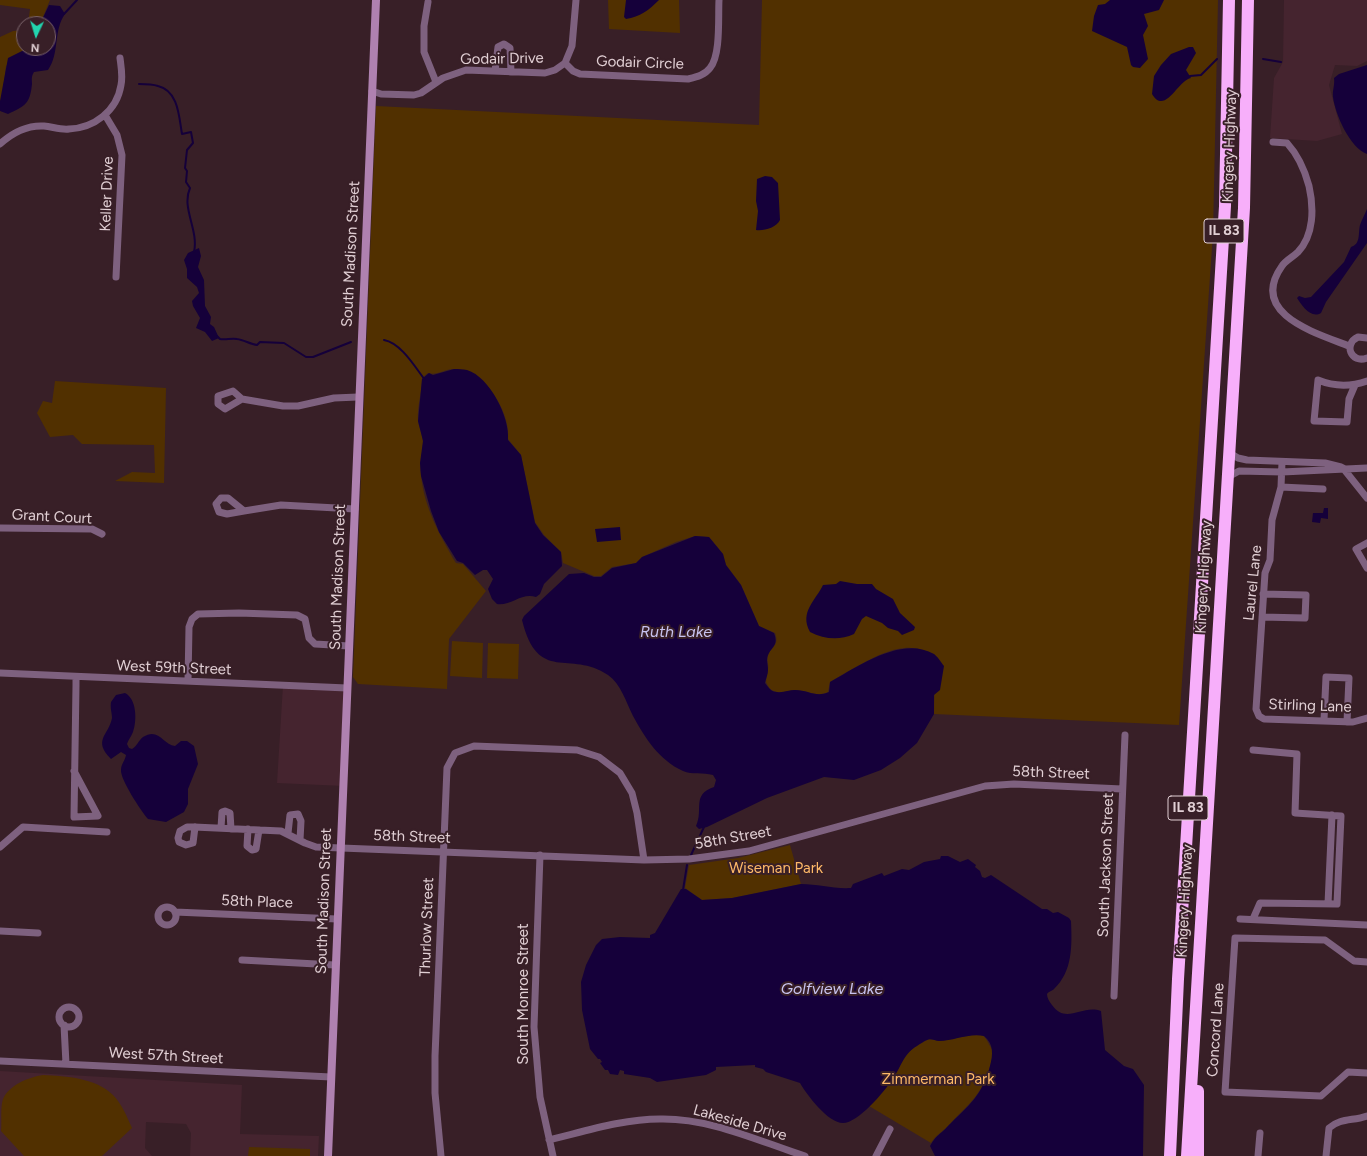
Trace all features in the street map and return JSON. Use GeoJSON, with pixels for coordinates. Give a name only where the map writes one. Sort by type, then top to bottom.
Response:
{"type":"FeatureCollection","features":[{"type":"Feature","properties":{"kind":"highway","name":"Kingery Highway"},"geometry":{"type":"LineString","coordinates":[[1170,1156],[1179,963],[1225,206],[1228,0]]}},
{"type":"Feature","properties":{"kind":"highway","name":"Kingery Highway"},"geometry":{"type":"LineString","coordinates":[[1186,1156],[1244,208],[1250,4]]}},
{"type":"Feature","properties":{"kind":"highway"},"geometry":{"type":"LineString","coordinates":[[1196,979],[1198,1156]]}},
{"type":"Feature","properties":{"kind":"street","name":"South Madison Street"},"geometry":{"type":"LineString","coordinates":[[328,1156],[340,847],[350,646],[358,397],[376,0]]}},
{"type":"Feature","properties":{"kind":"street"},"geometry":{"type":"LineString","coordinates":[[565,63],[572,46],[576,0]]}},
{"type":"Feature","properties":{"kind":"street","name":"Godair Circle"},"geometry":{"type":"LineString","coordinates":[[565,63],[573,71],[580,74],[688,79],[700,76],[710,69],[714,60],[717,48],[719,0]]}},
{"type":"Feature","properties":{"kind":"street"},"geometry":{"type":"LineString","coordinates":[[429,1],[424,26],[424,52],[436,82]]}},
{"type":"Feature","properties":{"kind":"street"},"geometry":{"type":"LineString","coordinates":[[495,71],[496,50],[504,44],[510,48],[512,52],[511,72]]}},
{"type":"Feature","properties":{"kind":"street"},"geometry":{"type":"LineString","coordinates":[[0,144],[10,135],[26,128],[40,126],[75,128],[96,122],[112,107],[120,89],[122,81],[120,58]]}},
{"type":"Feature","properties":{"kind":"street","name":"Godair Drive"},"geometry":{"type":"LineString","coordinates":[[372,91],[381,94],[414,95],[424,91],[436,82],[454,73],[466,70],[545,73],[555,70],[565,63]]}},
{"type":"Feature","properties":{"kind":"street","name":"Keller Drive"},"geometry":{"type":"LineString","coordinates":[[105,115],[117,135],[122,155],[116,277]]}},
{"type":"Feature","properties":{"kind":"street"},"geometry":{"type":"LineString","coordinates":[[1274,142],[1287,144],[1301,163],[1312,198],[1312,214],[1306,242],[1298,253],[1283,264],[1277,274],[1273,297],[1278,308],[1286,317],[1303,327],[1349,346]]}},
{"type":"Feature","properties":{"kind":"street"},"geometry":{"type":"LineString","coordinates":[[1349,346],[1354,339],[1362,336],[1367,338]]}},
{"type":"Feature","properties":{"kind":"street"},"geometry":{"type":"LineString","coordinates":[[1349,346],[1350,351],[1355,358],[1360,360],[1367,358]]}},
{"type":"Feature","properties":{"kind":"street"},"geometry":{"type":"LineString","coordinates":[[1355,385],[1349,399],[1347,422],[1314,421],[1318,380],[1338,386],[1355,385],[1367,381]]}},
{"type":"Feature","properties":{"kind":"street"},"geometry":{"type":"LineString","coordinates":[[242,399],[290,406],[307,405],[334,398],[358,397]]}},
{"type":"Feature","properties":{"kind":"street"},"geometry":{"type":"LineString","coordinates":[[1228,452],[1238,458],[1247,460],[1325,463],[1343,468],[1367,498]]}},
{"type":"Feature","properties":{"kind":"street","name":"Laurel Lane"},"geometry":{"type":"LineString","coordinates":[[1256,709],[1265,573],[1270,560],[1272,520],[1281,487],[1282,462]]}},
{"type":"Feature","properties":{"kind":"street"},"geometry":{"type":"LineString","coordinates":[[1226,487],[1230,476],[1239,471],[1325,471],[1343,468],[1367,468]]}},
{"type":"Feature","properties":{"kind":"street"},"geometry":{"type":"LineString","coordinates":[[1281,487],[1323,489]]}},
{"type":"Feature","properties":{"kind":"street"},"geometry":{"type":"LineString","coordinates":[[244,511],[281,505],[355,509]]}},
{"type":"Feature","properties":{"kind":"street","name":"Grant Court"},"geometry":{"type":"LineString","coordinates":[[0,528],[92,530],[102,534]]}},
{"type":"Feature","properties":{"kind":"street"},"geometry":{"type":"LineString","coordinates":[[1367,543],[1356,549],[1367,568]]}},
{"type":"Feature","properties":{"kind":"street"},"geometry":{"type":"LineString","coordinates":[[1262,617],[1305,618],[1306,595],[1264,594]]}},
{"type":"Feature","properties":{"kind":"street"},"geometry":{"type":"LineString","coordinates":[[188,681],[189,627],[192,619],[198,614],[239,613],[297,615],[305,619],[309,638],[315,644],[350,646]]}},
{"type":"Feature","properties":{"kind":"street","name":"West 59th Street"},"geometry":{"type":"LineString","coordinates":[[0,673],[347,688]]}},
{"type":"Feature","properties":{"kind":"street"},"geometry":{"type":"LineString","coordinates":[[74,770],[98,816],[74,817],[74,770],[76,676]]}},
{"type":"Feature","properties":{"kind":"street"},"geometry":{"type":"LineString","coordinates":[[1324,720],[1326,677],[1348,678],[1347,722]]}},
{"type":"Feature","properties":{"kind":"street","name":"Stirling Lane"},"geometry":{"type":"LineString","coordinates":[[1256,709],[1260,716],[1264,719],[1353,722],[1367,718]]}},
{"type":"Feature","properties":{"kind":"street","name":"South Jackson Street"},"geometry":{"type":"LineString","coordinates":[[1114,996],[1125,735]]}},
{"type":"Feature","properties":{"kind":"street","name":"Thurlow Street"},"geometry":{"type":"LineString","coordinates":[[440,1156],[436,1122],[435,1078],[443,851],[447,768],[455,753],[468,746],[570,750],[590,753],[605,761],[620,773],[630,788],[636,804],[644,860]]}},
{"type":"Feature","properties":{"kind":"street"},"geometry":{"type":"LineString","coordinates":[[1253,750],[1297,754],[1295,812],[1332,816],[1328,904],[1260,903],[1253,919]]}},
{"type":"Feature","properties":{"kind":"street","name":"58th Street"},"geometry":{"type":"LineString","coordinates":[[288,833],[316,847],[644,860],[689,860],[749,851],[985,786],[1019,784],[1122,789]]}},
{"type":"Feature","properties":{"kind":"street"},"geometry":{"type":"LineString","coordinates":[[221,828],[222,812],[225,810],[230,813],[230,829]]}},
{"type":"Feature","properties":{"kind":"street"},"geometry":{"type":"LineString","coordinates":[[195,827],[281,830],[288,833],[290,814],[298,814],[301,821],[300,840]]}},
{"type":"Feature","properties":{"kind":"street"},"geometry":{"type":"LineString","coordinates":[[0,847],[23,826],[107,832]]}},
{"type":"Feature","properties":{"kind":"street"},"geometry":{"type":"LineString","coordinates":[[248,830],[247,846],[252,850],[256,849],[258,845],[259,830]]}},
{"type":"Feature","properties":{"kind":"street","name":"South Monroe Street"},"geometry":{"type":"LineString","coordinates":[[540,855],[534,1027],[537,1074],[553,1156]]}},
{"type":"Feature","properties":{"kind":"street","name":"58th Place"},"geometry":{"type":"LineString","coordinates":[[175,912],[337,918]]}},
{"type":"Feature","properties":{"kind":"street"},"geometry":{"type":"LineString","coordinates":[[1240,919],[1367,925]]}},
{"type":"Feature","properties":{"kind":"street"},"geometry":{"type":"LineString","coordinates":[[0,931],[38,933]]}},
{"type":"Feature","properties":{"kind":"street","name":"Concord Lane"},"geometry":{"type":"LineString","coordinates":[[1367,962],[1354,961],[1325,940],[1235,938],[1225,1092],[1321,1096],[1348,1072],[1367,1073]]}},
{"type":"Feature","properties":{"kind":"street"},"geometry":{"type":"LineString","coordinates":[[242,960],[336,965]]}},
{"type":"Feature","properties":{"kind":"street"},"geometry":{"type":"LineString","coordinates":[[64,1025],[66,1064]]}},
{"type":"Feature","properties":{"kind":"street","name":"West 57th Street"},"geometry":{"type":"LineString","coordinates":[[0,1061],[331,1077]]}},
{"type":"Feature","properties":{"kind":"street"},"geometry":{"type":"LineString","coordinates":[[1326,1156],[1329,1128],[1340,1120],[1357,1120],[1367,1116]]}},
{"type":"Feature","properties":{"kind":"street","name":"Lakeside Drive"},"geometry":{"type":"LineString","coordinates":[[549,1140],[637,1120],[673,1119],[713,1125],[805,1156]]}},
{"type":"Feature","properties":{"kind":"street"},"geometry":{"type":"LineString","coordinates":[[876,1156],[890,1129]]}},
{"type":"Feature","properties":{"kind":"street"},"geometry":{"type":"LineString","coordinates":[[1258,1156],[1260,1133]]}},
{"type":"Feature","properties":{"kind":"shaded area"},"geometry":{"type":"Polygon","coordinates":[[[1284,0],[1367,0],[1367,61],[1357,66],[1335,65],[1329,85],[1342,134],[1317,141],[1270,138],[1274,78],[1283,62],[1284,0]]]}},
{"type":"Feature","properties":{"kind":"shaded area"},"geometry":{"type":"Polygon","coordinates":[[[283,685],[347,688],[344,786],[277,783],[283,685]]]}},
{"type":"Feature","properties":{"kind":"shaded area"},"geometry":{"type":"Polygon","coordinates":[[[0,1071],[242,1085],[240,1134],[319,1136],[318,1156],[190,1156],[191,1133],[186,1124],[146,1122],[145,1148],[152,1156],[0,1156],[0,1071]]]}},
{"type":"Feature","properties":{"kind":"green space"},"geometry":{"type":"Polygon","coordinates":[[[0,0],[50,0],[43,16],[29,16],[30,9],[0,5],[0,0]]]}},
{"type":"Feature","properties":{"kind":"green space"},"geometry":{"type":"Polygon","coordinates":[[[608,0],[679,0],[680,33],[609,29],[608,0]]]}},
{"type":"Feature","properties":{"kind":"green space"},"geometry":{"type":"Polygon","coordinates":[[[762,0],[1218,0],[1213,233],[1179,725],[934,714],[935,655],[913,648],[896,649],[866,661],[830,682],[828,692],[824,694],[815,694],[798,690],[776,692],[769,688],[766,682],[768,655],[776,642],[775,633],[759,626],[741,585],[726,565],[723,554],[709,537],[695,536],[676,542],[642,557],[636,563],[612,567],[601,576],[594,576],[563,563],[561,552],[544,535],[535,522],[521,455],[508,439],[508,429],[505,417],[494,395],[486,385],[476,377],[466,371],[455,369],[435,374],[428,373],[422,378],[418,415],[423,442],[420,467],[421,475],[425,498],[429,510],[450,553],[456,563],[463,564],[486,591],[449,639],[447,689],[358,684],[353,677],[376,106],[759,125],[762,0]]]}},
{"type":"Feature","properties":{"kind":"green space"},"geometry":{"type":"Polygon","coordinates":[[[16,31],[16,56],[18,56],[6,66],[0,113],[0,37],[16,31]]]}},
{"type":"Feature","properties":{"kind":"green space"},"geometry":{"type":"Polygon","coordinates":[[[55,381],[166,388],[164,483],[115,481],[132,472],[155,473],[154,445],[82,444],[73,435],[50,437],[37,413],[43,401],[52,403],[55,381]]]}},
{"type":"Feature","properties":{"kind":"green space"},"geometry":{"type":"Polygon","coordinates":[[[452,641],[483,643],[482,678],[450,676],[452,641]]]}},
{"type":"Feature","properties":{"kind":"green space"},"geometry":{"type":"Polygon","coordinates":[[[488,643],[519,644],[518,679],[487,678],[488,643]]]}},
{"type":"Feature","properties":{"kind":"green space","name":"Wiseman Park"},"geometry":{"type":"Polygon","coordinates":[[[790,845],[801,884],[732,898],[702,900],[685,888],[689,865],[738,858],[790,845]]]}},
{"type":"Feature","properties":{"kind":"green space","name":"Zimmerman Park"},"geometry":{"type":"Polygon","coordinates":[[[978,1034],[986,1038],[992,1048],[993,1053],[987,1076],[974,1099],[931,1143],[869,1106],[893,1079],[905,1055],[916,1046],[929,1039],[940,1041],[978,1034]]]}},
{"type":"Feature","properties":{"kind":"green space"},"geometry":{"type":"Polygon","coordinates":[[[43,1075],[61,1076],[89,1081],[106,1089],[119,1102],[132,1128],[102,1156],[24,1156],[1,1131],[2,1103],[6,1094],[20,1082],[43,1075]]]}},
{"type":"Feature","properties":{"kind":"green space"},"geometry":{"type":"Polygon","coordinates":[[[249,1147],[310,1149],[310,1156],[248,1156],[249,1147]]]}},
{"type":"Feature","properties":{"kind":"water"},"geometry":{"type":"Polygon","coordinates":[[[626,0],[659,0],[652,7],[636,17],[626,19],[624,17],[626,0]]]}},
{"type":"Feature","properties":{"kind":"water"},"geometry":{"type":"Polygon","coordinates":[[[1110,0],[1164,0],[1159,10],[1144,14],[1148,26],[1143,35],[1148,59],[1140,68],[1133,67],[1131,65],[1127,47],[1092,31],[1094,16],[1098,5],[1105,4],[1110,0]]]}},
{"type":"Feature","properties":{"kind":"water"},"geometry":{"type":"Polygon","coordinates":[[[49,5],[60,6],[65,14],[61,21],[56,45],[56,16],[44,16],[49,5]]]}},
{"type":"Feature","properties":{"kind":"water"},"geometry":{"type":"Polygon","coordinates":[[[1189,47],[1193,47],[1196,53],[1186,70],[1191,78],[1181,84],[1167,99],[1162,101],[1157,100],[1152,94],[1154,76],[1171,54],[1189,47]]]}},
{"type":"Feature","properties":{"kind":"water"},"geometry":{"type":"Polygon","coordinates":[[[16,54],[16,56],[54,56],[48,70],[34,72],[30,96],[26,104],[8,114],[0,111],[0,101],[8,58],[16,54]]]}},
{"type":"Feature","properties":{"kind":"water"},"geometry":{"type":"Polygon","coordinates":[[[1367,65],[1367,154],[1355,145],[1344,130],[1334,104],[1333,95],[1334,78],[1339,74],[1367,65]]]}},
{"type":"Feature","properties":{"kind":"water"},"geometry":{"type":"Polygon","coordinates":[[[765,176],[772,177],[778,183],[780,220],[776,225],[770,228],[756,230],[758,211],[756,201],[757,179],[765,176]]]}},
{"type":"Feature","properties":{"kind":"water"},"geometry":{"type":"Polygon","coordinates":[[[1367,209],[1367,243],[1326,302],[1321,313],[1310,313],[1304,308],[1297,298],[1299,296],[1305,298],[1311,297],[1344,262],[1351,247],[1358,241],[1360,225],[1367,209]]]}},
{"type":"Feature","properties":{"kind":"water"},"geometry":{"type":"Polygon","coordinates":[[[199,248],[201,256],[198,267],[204,280],[205,306],[211,317],[210,324],[214,327],[219,338],[212,341],[205,332],[196,328],[200,318],[193,306],[192,301],[199,293],[197,287],[187,278],[187,269],[184,260],[188,253],[199,248]]]}},
{"type":"Feature","properties":{"kind":"water"},"geometry":{"type":"Polygon","coordinates":[[[454,369],[467,370],[475,374],[491,389],[497,399],[506,421],[508,440],[521,455],[535,523],[543,535],[561,552],[562,566],[544,584],[540,594],[536,597],[526,596],[507,603],[497,604],[492,599],[488,589],[493,579],[487,570],[483,570],[475,575],[463,563],[457,561],[439,532],[431,511],[421,476],[420,463],[423,441],[418,421],[422,379],[429,373],[433,375],[454,369]]]}},
{"type":"Feature","properties":{"kind":"water"},"geometry":{"type":"Polygon","coordinates":[[[1324,508],[1328,508],[1328,519],[1321,518],[1320,523],[1312,522],[1313,513],[1323,513],[1324,508]]]}},
{"type":"Feature","properties":{"kind":"water"},"geometry":{"type":"Polygon","coordinates":[[[620,527],[621,540],[597,542],[595,529],[620,527]]]}},
{"type":"Feature","properties":{"kind":"water","name":"Ruth Lake"},"geometry":{"type":"Polygon","coordinates":[[[695,536],[709,537],[723,554],[726,565],[741,585],[759,626],[774,633],[776,642],[769,652],[767,660],[768,672],[765,683],[775,692],[800,690],[816,694],[824,694],[829,692],[830,682],[880,655],[908,648],[921,649],[934,654],[944,666],[940,690],[934,695],[934,714],[917,743],[900,758],[881,770],[854,780],[824,777],[767,798],[707,827],[699,829],[696,826],[699,814],[700,798],[707,790],[714,787],[716,780],[713,775],[686,772],[667,761],[660,755],[642,732],[620,688],[613,679],[594,668],[546,659],[537,652],[529,640],[522,620],[524,616],[569,574],[584,573],[594,577],[601,577],[612,568],[636,563],[642,557],[695,536]]]}},
{"type":"Feature","properties":{"kind":"water"},"geometry":{"type":"Polygon","coordinates":[[[840,581],[857,584],[872,584],[876,589],[893,599],[900,613],[915,627],[914,630],[902,635],[898,631],[888,628],[882,623],[866,616],[862,619],[854,634],[843,638],[826,638],[810,632],[806,618],[807,612],[813,601],[823,585],[836,584],[840,581]]]}},
{"type":"Feature","properties":{"kind":"water"},"geometry":{"type":"Polygon","coordinates":[[[125,693],[132,700],[135,711],[133,732],[127,744],[129,748],[134,748],[143,737],[148,734],[157,735],[171,745],[175,746],[181,741],[187,741],[194,746],[198,764],[188,789],[188,804],[184,812],[166,822],[148,819],[132,795],[124,780],[121,770],[126,755],[121,752],[111,759],[103,747],[103,738],[112,718],[111,702],[116,695],[125,693]]]}},
{"type":"Feature","properties":{"kind":"water","name":"Golfview Lake"},"geometry":{"type":"Polygon","coordinates":[[[941,856],[948,856],[960,862],[968,859],[976,865],[975,867],[980,871],[982,877],[985,878],[991,875],[1042,909],[1047,909],[1053,913],[1058,912],[1069,918],[1071,921],[1071,948],[1068,966],[1060,982],[1047,994],[1047,997],[1057,1011],[1063,1013],[1069,1014],[1087,1010],[1101,1011],[1105,1050],[1124,1066],[1133,1069],[1144,1085],[1143,1156],[935,1156],[930,1146],[932,1142],[979,1093],[987,1076],[991,1062],[992,1050],[990,1043],[984,1036],[978,1035],[945,1041],[930,1039],[923,1042],[908,1053],[895,1075],[877,1099],[856,1118],[849,1122],[843,1123],[837,1122],[818,1108],[800,1083],[766,1072],[763,1069],[755,1067],[755,1065],[716,1067],[716,1070],[706,1075],[657,1082],[650,1078],[624,1074],[624,1071],[620,1070],[618,1075],[610,1074],[608,1070],[605,1070],[600,1063],[602,1062],[600,1059],[598,1059],[590,1049],[582,1010],[581,982],[586,965],[596,945],[602,939],[620,937],[650,938],[650,935],[655,933],[681,889],[686,889],[702,900],[732,898],[801,884],[851,888],[853,884],[882,873],[884,876],[902,869],[909,870],[924,862],[940,859],[941,856]]]}},
{"type":"Feature","properties":{"kind":"waterway"},"geometry":{"type":"LineString","coordinates":[[64,14],[77,0]]}},
{"type":"Feature","properties":{"kind":"waterway"},"geometry":{"type":"LineString","coordinates":[[1190,76],[1201,75],[1217,59]]}},
{"type":"Feature","properties":{"kind":"waterway"},"geometry":{"type":"LineString","coordinates":[[1263,59],[1281,62]]}},
{"type":"Feature","properties":{"kind":"waterway"},"geometry":{"type":"LineString","coordinates":[[139,84],[151,84],[158,86],[170,93],[177,106],[182,134],[191,132],[193,143],[187,150],[185,168],[187,171],[186,182],[190,188],[188,203],[195,244],[194,252]]}},
{"type":"Feature","properties":{"kind":"waterway"},"geometry":{"type":"LineString","coordinates":[[217,336],[220,339],[237,339],[257,345],[260,342],[284,343],[306,357],[313,357],[351,342]]}},
{"type":"Feature","properties":{"kind":"waterway"},"geometry":{"type":"LineString","coordinates":[[384,340],[390,342],[402,351],[425,380]]}},
{"type":"Feature","properties":{"kind":"waterway"},"geometry":{"type":"LineString","coordinates":[[691,855],[704,827]]}},
{"type":"Feature","properties":{"kind":"waterway"},"geometry":{"type":"LineString","coordinates":[[683,890],[687,865]]}}]}
